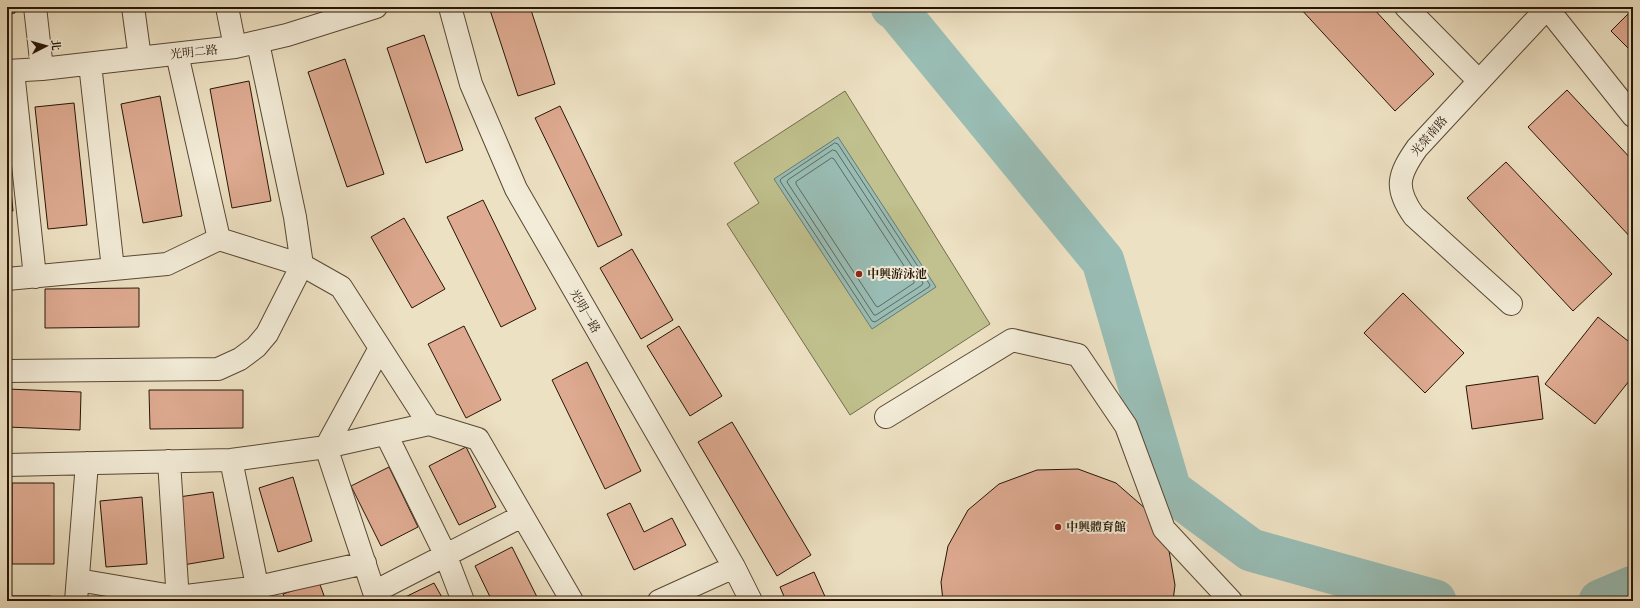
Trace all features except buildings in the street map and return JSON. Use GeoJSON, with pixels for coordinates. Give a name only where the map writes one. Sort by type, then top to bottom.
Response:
{"type":"FeatureCollection","features":[{"type":"Feature","properties":{"kind":"street"},"geometry":{"type":"LineString","coordinates":[[35,7],[42,68]]}},
{"type":"Feature","properties":{"kind":"street"},"geometry":{"type":"LineString","coordinates":[[133,7],[140,58]]}},
{"type":"Feature","properties":{"kind":"street"},"geometry":{"type":"LineString","coordinates":[[227,7],[235,47]]}},
{"type":"Feature","properties":{"kind":"street","name":"光明二路"},"geometry":{"type":"LineString","coordinates":[[10,71],[90,64],[235,47],[258,42],[324,15],[376,7]]}},
{"type":"Feature","properties":{"kind":"street","name":"光明一路"},"geometry":{"type":"LineString","coordinates":[[450,7],[471,84],[516,189],[734,567],[751,601]]}},
{"type":"Feature","properties":{"kind":"street"},"geometry":{"type":"LineString","coordinates":[[1406,7],[1478,81]]}},
{"type":"Feature","properties":{"kind":"street"},"geometry":{"type":"LineString","coordinates":[[1547,8],[1633,116]]}},
{"type":"Feature","properties":{"kind":"street","name":"光榮南路"},"geometry":{"type":"LineString","coordinates":[[1511,304],[1414,216],[1404,202],[1400,183],[1405,165],[1417,148],[1547,8]]}},
{"type":"Feature","properties":{"kind":"street"},"geometry":{"type":"LineString","coordinates":[[7,370],[218,369],[240,359],[256,347],[267,334],[302,264],[295,217],[258,42]]}},
{"type":"Feature","properties":{"kind":"street"},"geometry":{"type":"LineString","coordinates":[[177,54],[219,239]]}},
{"type":"Feature","properties":{"kind":"street"},"geometry":{"type":"LineString","coordinates":[[90,64],[113,269]]}},
{"type":"Feature","properties":{"kind":"street"},"geometry":{"type":"LineString","coordinates":[[10,71],[35,277]]}},
{"type":"Feature","properties":{"kind":"street"},"geometry":{"type":"LineString","coordinates":[[7,280],[167,264],[219,239],[302,264],[341,287],[429,424]]}},
{"type":"Feature","properties":{"kind":"street"},"geometry":{"type":"LineString","coordinates":[[886,417],[1012,340],[1078,355],[1126,426],[1164,529],[1230,601]]}},
{"type":"Feature","properties":{"kind":"street"},"geometry":{"type":"LineString","coordinates":[[380,348],[326,447],[376,596],[445,554],[522,516]]}},
{"type":"Feature","properties":{"kind":"street"},"geometry":{"type":"LineString","coordinates":[[7,465],[231,460],[326,447],[429,424],[478,439],[572,601]]}},
{"type":"Feature","properties":{"kind":"street"},"geometry":{"type":"LineString","coordinates":[[386,434],[445,554],[463,601]]}},
{"type":"Feature","properties":{"kind":"street"},"geometry":{"type":"LineString","coordinates":[[231,460],[259,594]]}},
{"type":"Feature","properties":{"kind":"street"},"geometry":{"type":"LineString","coordinates":[[169,462],[178,599]]}},
{"type":"Feature","properties":{"kind":"street"},"geometry":{"type":"LineString","coordinates":[[76,601],[87,463]]}},
{"type":"Feature","properties":{"kind":"street"},"geometry":{"type":"LineString","coordinates":[[78,580],[178,599],[259,594],[365,563]]}},
{"type":"Feature","properties":{"kind":"street"},"geometry":{"type":"LineString","coordinates":[[659,601],[734,567]]}},
{"type":"Feature","properties":{"kind":"green space","name":"中興游泳池"},"geometry":{"type":"Polygon","coordinates":[[[845,91],[990,324],[850,415],[727,224],[759,203],[734,163],[845,91]]]}},
{"type":"Feature","properties":{"kind":"green space"},"geometry":{"type":"Polygon","coordinates":[[[1633,586],[1633,601],[1611,601],[1633,586]]]}},
{"type":"Feature","properties":{"kind":"water"},"geometry":{"type":"Polygon","coordinates":[[[838,137],[936,287],[872,329],[774,179],[838,137]]]}},
{"type":"Feature","properties":{"kind":"waterway"},"geometry":{"type":"LineString","coordinates":[[892,7],[897,10],[1103,261],[1170,490],[1251,550],[1435,601]]}},
{"type":"Feature","properties":{"kind":"waterway"},"geometry":{"type":"LineString","coordinates":[[1600,601],[1633,587]]}},
{"type":"Feature","properties":{"kind":"place","name":"中興游泳池"},"geometry":{"type":"Point","coordinates":[859,274]}},
{"type":"Feature","properties":{"kind":"place","name":"中興體育館"},"geometry":{"type":"Point","coordinates":[1058,527]}}]}
